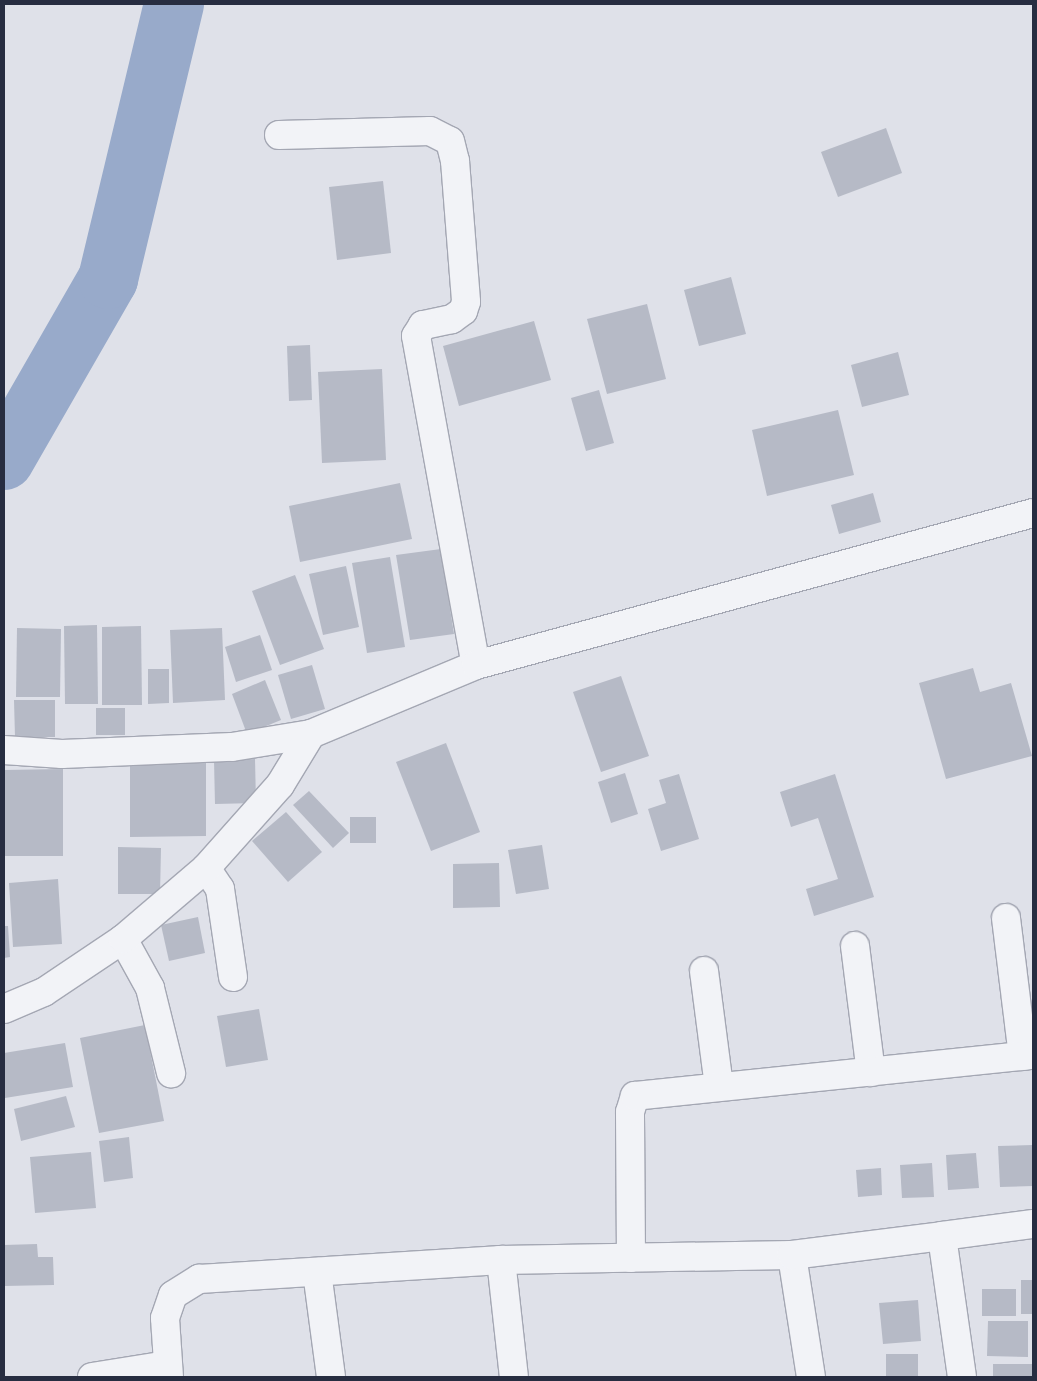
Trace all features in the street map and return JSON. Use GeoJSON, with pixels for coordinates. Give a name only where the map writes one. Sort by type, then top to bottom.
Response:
{"type":"FeatureCollection","features":[{"type":"Feature","properties":{"kind":"street"},"geometry":{"type":"LineString","coordinates":[[279,135],[430,131],[450,141],[455,161],[466,302],[463,311],[452,318],[423,325],[416,336],[476,665]]}},
{"type":"Feature","properties":{"kind":"street"},"geometry":{"type":"LineString","coordinates":[[4,750],[62,754],[232,747],[311,734],[476,665],[1033,513]]}},
{"type":"Feature","properties":{"kind":"street"},"geometry":{"type":"LineString","coordinates":[[4,1009],[44,992],[123,939],[206,868],[280,785],[311,734]]}},
{"type":"Feature","properties":{"kind":"street"},"geometry":{"type":"LineString","coordinates":[[206,868],[220,889],[233,977]]}},
{"type":"Feature","properties":{"kind":"street"},"geometry":{"type":"LineString","coordinates":[[631,1258],[630,1112],[635,1096],[1028,1056],[1006,918]]}},
{"type":"Feature","properties":{"kind":"street"},"geometry":{"type":"LineString","coordinates":[[123,939],[150,988],[171,1073]]}},
{"type":"Feature","properties":{"kind":"street"},"geometry":{"type":"LineString","coordinates":[[855,946],[870,1072]]}},
{"type":"Feature","properties":{"kind":"street"},"geometry":{"type":"LineString","coordinates":[[704,971],[719,1086]]}},
{"type":"Feature","properties":{"kind":"street"},"geometry":{"type":"LineString","coordinates":[[92,1377],[168,1371],[165,1318],[173,1295],[199,1279],[501,1260],[792,1255],[1033,1224]]}},
{"type":"Feature","properties":{"kind":"street"},"geometry":{"type":"LineString","coordinates":[[942,1236],[962,1377]]}},
{"type":"Feature","properties":{"kind":"street"},"geometry":{"type":"LineString","coordinates":[[792,1255],[811,1377]]}},
{"type":"Feature","properties":{"kind":"street"},"geometry":{"type":"LineString","coordinates":[[501,1260],[514,1377]]}},
{"type":"Feature","properties":{"kind":"street"},"geometry":{"type":"LineString","coordinates":[[317,1272],[331,1377]]}},
{"type":"Feature","properties":{"kind":"building"},"geometry":{"type":"Polygon","coordinates":[[[886,128],[902,173],[838,197],[821,152],[886,128]]]}},
{"type":"Feature","properties":{"kind":"building"},"geometry":{"type":"Polygon","coordinates":[[[383,181],[391,253],[337,260],[329,187],[383,181]]]}},
{"type":"Feature","properties":{"kind":"building"},"geometry":{"type":"Polygon","coordinates":[[[731,277],[746,334],[699,346],[684,290],[731,277]]]}},
{"type":"Feature","properties":{"kind":"building"},"geometry":{"type":"Polygon","coordinates":[[[647,304],[666,379],[607,394],[587,319],[647,304]]]}},
{"type":"Feature","properties":{"kind":"building"},"geometry":{"type":"Polygon","coordinates":[[[534,321],[551,380],[459,406],[443,346],[534,321]]]}},
{"type":"Feature","properties":{"kind":"building"},"geometry":{"type":"Polygon","coordinates":[[[310,345],[312,400],[289,401],[287,346],[310,345]]]}},
{"type":"Feature","properties":{"kind":"building"},"geometry":{"type":"Polygon","coordinates":[[[898,352],[909,395],[862,407],[851,365],[898,352]]]}},
{"type":"Feature","properties":{"kind":"building"},"geometry":{"type":"Polygon","coordinates":[[[382,369],[386,460],[322,463],[318,372],[382,369]]]}},
{"type":"Feature","properties":{"kind":"building"},"geometry":{"type":"Polygon","coordinates":[[[599,390],[614,443],[586,451],[571,398],[599,390]]]}},
{"type":"Feature","properties":{"kind":"building"},"geometry":{"type":"Polygon","coordinates":[[[838,410],[854,475],[767,496],[752,430],[838,410]]]}},
{"type":"Feature","properties":{"kind":"building"},"geometry":{"type":"Polygon","coordinates":[[[400,483],[412,539],[300,562],[289,506],[400,483]]]}},
{"type":"Feature","properties":{"kind":"building"},"geometry":{"type":"Polygon","coordinates":[[[873,493],[881,522],[839,534],[831,505],[873,493]]]}},
{"type":"Feature","properties":{"kind":"building"},"geometry":{"type":"Polygon","coordinates":[[[441,549],[454,634],[410,640],[396,555],[441,549]]]}},
{"type":"Feature","properties":{"kind":"building"},"geometry":{"type":"Polygon","coordinates":[[[390,557],[405,647],[367,653],[352,563],[390,557]]]}},
{"type":"Feature","properties":{"kind":"building"},"geometry":{"type":"Polygon","coordinates":[[[346,566],[359,627],[323,635],[309,574],[346,566]]]}},
{"type":"Feature","properties":{"kind":"building"},"geometry":{"type":"Polygon","coordinates":[[[295,575],[324,649],[280,665],[252,591],[295,575]]]}},
{"type":"Feature","properties":{"kind":"building"},"geometry":{"type":"Polygon","coordinates":[[[97,625],[98,704],[65,704],[64,626],[97,625]]]}},
{"type":"Feature","properties":{"kind":"building"},"geometry":{"type":"Polygon","coordinates":[[[141,626],[142,705],[102,705],[102,627],[141,626]]]}},
{"type":"Feature","properties":{"kind":"building"},"geometry":{"type":"Polygon","coordinates":[[[17,628],[61,629],[60,697],[16,697],[17,628]]]}},
{"type":"Feature","properties":{"kind":"building"},"geometry":{"type":"Polygon","coordinates":[[[222,628],[225,700],[173,703],[170,630],[222,628]]]}},
{"type":"Feature","properties":{"kind":"building"},"geometry":{"type":"Polygon","coordinates":[[[260,635],[272,670],[236,682],[225,647],[260,635]]]}},
{"type":"Feature","properties":{"kind":"building"},"geometry":{"type":"Polygon","coordinates":[[[312,665],[325,709],[291,719],[278,675],[312,665]]]}},
{"type":"Feature","properties":{"kind":"building"},"geometry":{"type":"Polygon","coordinates":[[[973,668],[980,692],[1011,683],[1032,756],[946,779],[919,683],[973,668]]]}},
{"type":"Feature","properties":{"kind":"building"},"geometry":{"type":"Polygon","coordinates":[[[148,669],[169,669],[169,703],[148,704],[148,669]]]}},
{"type":"Feature","properties":{"kind":"building"},"geometry":{"type":"Polygon","coordinates":[[[621,676],[649,756],[601,772],[573,692],[621,676]]]}},
{"type":"Feature","properties":{"kind":"building"},"geometry":{"type":"Polygon","coordinates":[[[265,680],[281,720],[247,734],[232,694],[265,680]]]}},
{"type":"Feature","properties":{"kind":"building"},"geometry":{"type":"Polygon","coordinates":[[[14,700],[55,700],[55,737],[15,737],[14,700]]]}},
{"type":"Feature","properties":{"kind":"building"},"geometry":{"type":"Polygon","coordinates":[[[96,708],[125,708],[125,735],[96,735],[96,708]]]}},
{"type":"Feature","properties":{"kind":"building"},"geometry":{"type":"Polygon","coordinates":[[[446,743],[480,832],[431,851],[396,762],[446,743]]]}},
{"type":"Feature","properties":{"kind":"building"},"geometry":{"type":"Polygon","coordinates":[[[255,759],[256,803],[215,804],[214,760],[255,759]]]}},
{"type":"Feature","properties":{"kind":"building"},"geometry":{"type":"Polygon","coordinates":[[[206,763],[206,836],[130,837],[130,764],[206,763]]]}},
{"type":"Feature","properties":{"kind":"building"},"geometry":{"type":"Polygon","coordinates":[[[63,769],[63,856],[4,856],[4,770],[63,769]]]}},
{"type":"Feature","properties":{"kind":"building"},"geometry":{"type":"Polygon","coordinates":[[[625,773],[638,814],[611,823],[598,782],[625,773]]]}},
{"type":"Feature","properties":{"kind":"building"},"geometry":{"type":"Polygon","coordinates":[[[679,774],[699,839],[661,851],[648,809],[666,803],[659,780],[679,774]]]}},
{"type":"Feature","properties":{"kind":"building"},"geometry":{"type":"Polygon","coordinates":[[[835,774],[874,897],[814,916],[806,889],[838,879],[818,818],[791,827],[780,792],[835,774]]]}},
{"type":"Feature","properties":{"kind":"building"},"geometry":{"type":"Polygon","coordinates":[[[309,791],[349,833],[333,848],[293,805],[309,791]]]}},
{"type":"Feature","properties":{"kind":"building"},"geometry":{"type":"Polygon","coordinates":[[[286,812],[322,852],[288,882],[252,841],[286,812]]]}},
{"type":"Feature","properties":{"kind":"building"},"geometry":{"type":"Polygon","coordinates":[[[350,817],[376,817],[376,843],[350,843],[350,817]]]}},
{"type":"Feature","properties":{"kind":"building"},"geometry":{"type":"Polygon","coordinates":[[[542,845],[549,889],[516,894],[508,850],[542,845]]]}},
{"type":"Feature","properties":{"kind":"building"},"geometry":{"type":"Polygon","coordinates":[[[118,847],[161,848],[160,894],[118,894],[118,847]]]}},
{"type":"Feature","properties":{"kind":"building"},"geometry":{"type":"Polygon","coordinates":[[[499,863],[500,907],[453,908],[453,864],[499,863]]]}},
{"type":"Feature","properties":{"kind":"building"},"geometry":{"type":"Polygon","coordinates":[[[58,879],[62,944],[13,947],[9,883],[58,879]]]}},
{"type":"Feature","properties":{"kind":"building"},"geometry":{"type":"Polygon","coordinates":[[[198,917],[205,953],[169,961],[161,925],[198,917]]]}},
{"type":"Feature","properties":{"kind":"building"},"geometry":{"type":"Polygon","coordinates":[[[4,926],[8,926],[10,957],[4,958],[4,926]]]}},
{"type":"Feature","properties":{"kind":"building"},"geometry":{"type":"Polygon","coordinates":[[[259,1009],[268,1060],[226,1067],[217,1016],[259,1009]]]}},
{"type":"Feature","properties":{"kind":"building"},"geometry":{"type":"Polygon","coordinates":[[[145,1025],[164,1121],[99,1133],[80,1038],[145,1025]]]}},
{"type":"Feature","properties":{"kind":"building"},"geometry":{"type":"Polygon","coordinates":[[[65,1043],[73,1087],[5,1098],[4,1053],[65,1043]]]}},
{"type":"Feature","properties":{"kind":"building"},"geometry":{"type":"Polygon","coordinates":[[[66,1096],[75,1127],[21,1141],[14,1109],[66,1096]]]}},
{"type":"Feature","properties":{"kind":"building"},"geometry":{"type":"Polygon","coordinates":[[[129,1137],[133,1178],[104,1182],[99,1141],[129,1137]]]}},
{"type":"Feature","properties":{"kind":"building"},"geometry":{"type":"Polygon","coordinates":[[[1033,1145],[1033,1186],[1000,1187],[998,1146],[1033,1145]]]}},
{"type":"Feature","properties":{"kind":"building"},"geometry":{"type":"Polygon","coordinates":[[[91,1152],[96,1208],[35,1213],[30,1157],[91,1152]]]}},
{"type":"Feature","properties":{"kind":"building"},"geometry":{"type":"Polygon","coordinates":[[[976,1153],[979,1188],[948,1190],[946,1155],[976,1153]]]}},
{"type":"Feature","properties":{"kind":"building"},"geometry":{"type":"Polygon","coordinates":[[[932,1163],[934,1197],[902,1198],[900,1165],[932,1163]]]}},
{"type":"Feature","properties":{"kind":"building"},"geometry":{"type":"Polygon","coordinates":[[[881,1168],[882,1195],[858,1197],[856,1170],[881,1168]]]}},
{"type":"Feature","properties":{"kind":"building"},"geometry":{"type":"Polygon","coordinates":[[[37,1244],[38,1257],[53,1257],[54,1285],[4,1286],[4,1245],[37,1244]]]}},
{"type":"Feature","properties":{"kind":"building"},"geometry":{"type":"Polygon","coordinates":[[[1021,1280],[1033,1280],[1033,1314],[1021,1314],[1021,1280]]]}},
{"type":"Feature","properties":{"kind":"building"},"geometry":{"type":"Polygon","coordinates":[[[982,1289],[1016,1289],[1016,1316],[982,1316],[982,1289]]]}},
{"type":"Feature","properties":{"kind":"building"},"geometry":{"type":"Polygon","coordinates":[[[918,1300],[921,1341],[883,1344],[879,1303],[918,1300]]]}},
{"type":"Feature","properties":{"kind":"building"},"geometry":{"type":"Polygon","coordinates":[[[988,1321],[1028,1321],[1028,1357],[987,1356],[988,1321]]]}},
{"type":"Feature","properties":{"kind":"building"},"geometry":{"type":"Polygon","coordinates":[[[886,1354],[918,1354],[918,1377],[886,1377],[886,1354]]]}},
{"type":"Feature","properties":{"kind":"building"},"geometry":{"type":"Polygon","coordinates":[[[993,1364],[1033,1364],[1033,1377],[993,1377],[993,1364]]]}},
{"type":"Feature","properties":{"kind":"waterway"},"geometry":{"type":"LineString","coordinates":[[4,460],[108,279],[174,4]]}}]}
